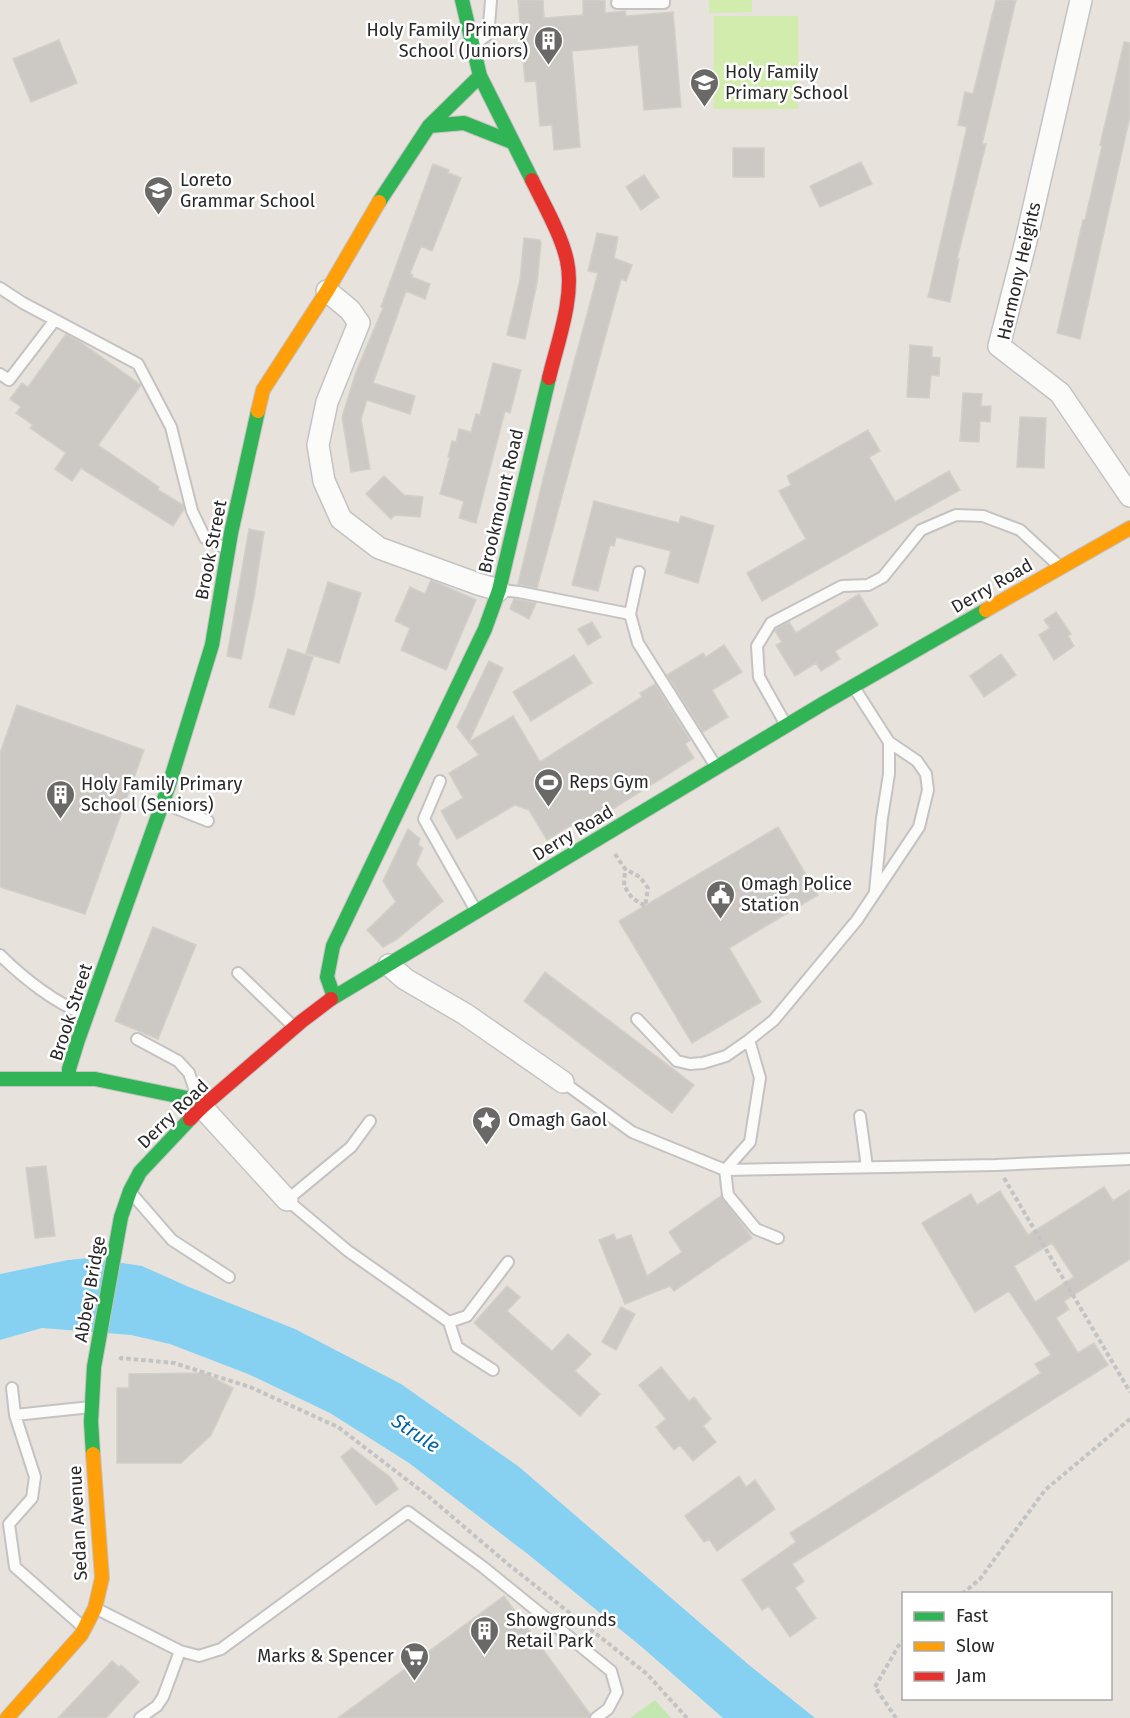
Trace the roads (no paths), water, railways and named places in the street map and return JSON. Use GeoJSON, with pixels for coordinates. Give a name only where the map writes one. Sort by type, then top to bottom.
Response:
{"type":"FeatureCollection","features":[{"type":"Feature","properties":{"kind":"street","name":"Brookmount Road"},"geometry":{"type":"LineString","coordinates":[[334,997],[327,977],[333,946],[485,629],[499,590],[568,296],[567,261],[549,215],[480,76],[462,0]]}},
{"type":"Feature","properties":{"kind":"street","name":"Harmony Heights"},"geometry":{"type":"LineString","coordinates":[[1081,0],[1026,241],[999,346],[1060,393],[1130,496]]}},
{"type":"Feature","properties":{"kind":"street","name":"Brook Street"},"geometry":{"type":"LineString","coordinates":[[69,1079],[69,1069],[163,803],[212,645],[228,549],[263,390],[327,291],[379,202],[429,126],[480,76]]}},
{"type":"Feature","properties":{"kind":"street"},"geometry":{"type":"LineString","coordinates":[[429,126],[464,123],[513,142]]}},
{"type":"Feature","properties":{"kind":"street"},"geometry":{"type":"LineString","coordinates":[[327,291],[350,309],[359,323],[327,402],[318,445],[324,482],[341,519],[379,548],[499,590]]}},
{"type":"Feature","properties":{"kind":"street","name":"Derry Road"},"geometry":{"type":"LineString","coordinates":[[121,1216],[130,1191],[141,1172],[202,1107],[334,997],[854,686],[1130,528]]}},
{"type":"Feature","properties":{"kind":"street"},"geometry":{"type":"LineString","coordinates":[[389,965],[405,979],[465,1014],[563,1082]]}},
{"type":"Feature","properties":{"kind":"street"},"geometry":{"type":"LineString","coordinates":[[0,1079],[95,1079],[187,1098],[202,1107],[287,1200]]}},
{"type":"Feature","properties":{"kind":"street","name":"Abbey Bridge"},"geometry":{"type":"LineString","coordinates":[[94,1367],[121,1216]]}},
{"type":"Feature","properties":{"kind":"street","name":"Sedan Avenue"},"geometry":{"type":"LineString","coordinates":[[7,1718],[81,1635],[95,1608],[102,1578],[91,1422],[94,1367]]}},
{"type":"Feature","properties":{"kind":"lane"},"geometry":{"type":"LineString","coordinates":[[473,45],[486,36],[491,0]]}},
{"type":"Feature","properties":{"kind":"lane"},"geometry":{"type":"LineString","coordinates":[[616,3],[664,3],[664,0]]}},
{"type":"Feature","properties":{"kind":"lane"},"geometry":{"type":"LineString","coordinates":[[0,288],[138,364],[171,427],[192,511],[205,538],[228,549]]}},
{"type":"Feature","properties":{"kind":"lane"},"geometry":{"type":"LineString","coordinates":[[0,374],[9,380],[55,320]]}},
{"type":"Feature","properties":{"kind":"lane"},"geometry":{"type":"LineString","coordinates":[[787,726],[759,677],[757,646],[771,623],[842,586],[868,585],[883,577],[921,530],[956,515],[983,516],[1020,530],[1060,567]]}},
{"type":"Feature","properties":{"kind":"lane"},"geometry":{"type":"LineString","coordinates":[[639,572],[630,614],[639,643],[716,768]]}},
{"type":"Feature","properties":{"kind":"lane"},"geometry":{"type":"LineString","coordinates":[[499,590],[630,614]]}},
{"type":"Feature","properties":{"kind":"lane"},"geometry":{"type":"LineString","coordinates":[[638,1019],[677,1060],[690,1064],[726,1056],[774,1020],[856,920],[919,827],[928,790],[926,774],[917,761],[889,742],[854,686]]}},
{"type":"Feature","properties":{"kind":"lane"},"geometry":{"type":"LineString","coordinates":[[875,891],[889,774],[889,742]]}},
{"type":"Feature","properties":{"kind":"lane"},"geometry":{"type":"LineString","coordinates":[[440,781],[424,819],[477,912]]}},
{"type":"Feature","properties":{"kind":"lane"},"geometry":{"type":"LineString","coordinates":[[163,803],[208,821]]}},
{"type":"Feature","properties":{"kind":"lane"},"geometry":{"type":"LineString","coordinates":[[877,866],[893,864]]}},
{"type":"Feature","properties":{"kind":"lane"},"geometry":{"type":"LineString","coordinates":[[0,955],[70,1009],[87,1015]]}},
{"type":"Feature","properties":{"kind":"lane"},"geometry":{"type":"LineString","coordinates":[[238,973],[295,1028]]}},
{"type":"Feature","properties":{"kind":"lane"},"geometry":{"type":"LineString","coordinates":[[137,1039],[178,1060],[189,1074],[202,1107]]}},
{"type":"Feature","properties":{"kind":"lane"},"geometry":{"type":"LineString","coordinates":[[749,1040],[760,1078],[750,1142],[725,1170],[728,1195],[756,1229],[778,1238]]}},
{"type":"Feature","properties":{"kind":"lane"},"geometry":{"type":"LineString","coordinates":[[563,1082],[632,1132],[725,1170],[996,1165],[1130,1159]]}},
{"type":"Feature","properties":{"kind":"lane"},"geometry":{"type":"LineString","coordinates":[[860,1116],[867,1167]]}},
{"type":"Feature","properties":{"kind":"lane"},"geometry":{"type":"LineString","coordinates":[[370,1121],[351,1147],[287,1200],[348,1251],[449,1322],[457,1347],[493,1370]]}},
{"type":"Feature","properties":{"kind":"lane"},"geometry":{"type":"LineString","coordinates":[[130,1191],[172,1240],[229,1277]]}},
{"type":"Feature","properties":{"kind":"lane"},"geometry":{"type":"LineString","coordinates":[[449,1322],[467,1316],[508,1262]]}},
{"type":"Feature","properties":{"kind":"lane"},"geometry":{"type":"LineString","coordinates":[[12,1388],[15,1415],[34,1477],[32,1498],[9,1524],[15,1567],[84,1628]]}},
{"type":"Feature","properties":{"kind":"lane"},"geometry":{"type":"LineString","coordinates":[[15,1415],[92,1407]]}},
{"type":"Feature","properties":{"kind":"lane"},"geometry":{"type":"LineString","coordinates":[[95,1608],[180,1651],[199,1656],[221,1650],[408,1512],[483,1567],[611,1671],[616,1692],[608,1709],[596,1718]]}},
{"type":"Feature","properties":{"kind":"lane"},"geometry":{"type":"LineString","coordinates":[[140,1718],[156,1706],[163,1696],[180,1651]]}},
{"type":"Feature","properties":{"kind":"water","name":"Strule"},"geometry":{"type":"Polygon","coordinates":[[[89,1258],[142,1266],[295,1329],[401,1384],[518,1466],[749,1665],[815,1718],[723,1718],[643,1648],[529,1555],[409,1463],[330,1413],[248,1374],[170,1344],[131,1335],[42,1328],[0,1340],[0,1274],[89,1258]]]}},
{"type":"Feature","properties":{"kind":"place","name":"Holy Family Primary School (Juniors)"},"geometry":{"type":"Point","coordinates":[549,66]}},
{"type":"Feature","properties":{"kind":"place","name":"Holy Family Primary School"},"geometry":{"type":"Point","coordinates":[704,108]}},
{"type":"Feature","properties":{"kind":"place","name":"Loreto Grammar School"},"geometry":{"type":"Point","coordinates":[159,216]}},
{"type":"Feature","properties":{"kind":"place","name":"Reps Gym"},"geometry":{"type":"Point","coordinates":[548,808]}},
{"type":"Feature","properties":{"kind":"place","name":"Holy Family Primary School (Seniors)"},"geometry":{"type":"Point","coordinates":[60,820]}},
{"type":"Feature","properties":{"kind":"place","name":"Omagh Police Station"},"geometry":{"type":"Point","coordinates":[720,920]}},
{"type":"Feature","properties":{"kind":"place","name":"Omagh Gaol"},"geometry":{"type":"Point","coordinates":[487,1146]}},
{"type":"Feature","properties":{"kind":"place","name":"Showgrounds Retail Park"},"geometry":{"type":"Point","coordinates":[485,1656]}},
{"type":"Feature","properties":{"kind":"place","name":"Marks & Spencer"},"geometry":{"type":"Point","coordinates":[415,1682]}}]}
